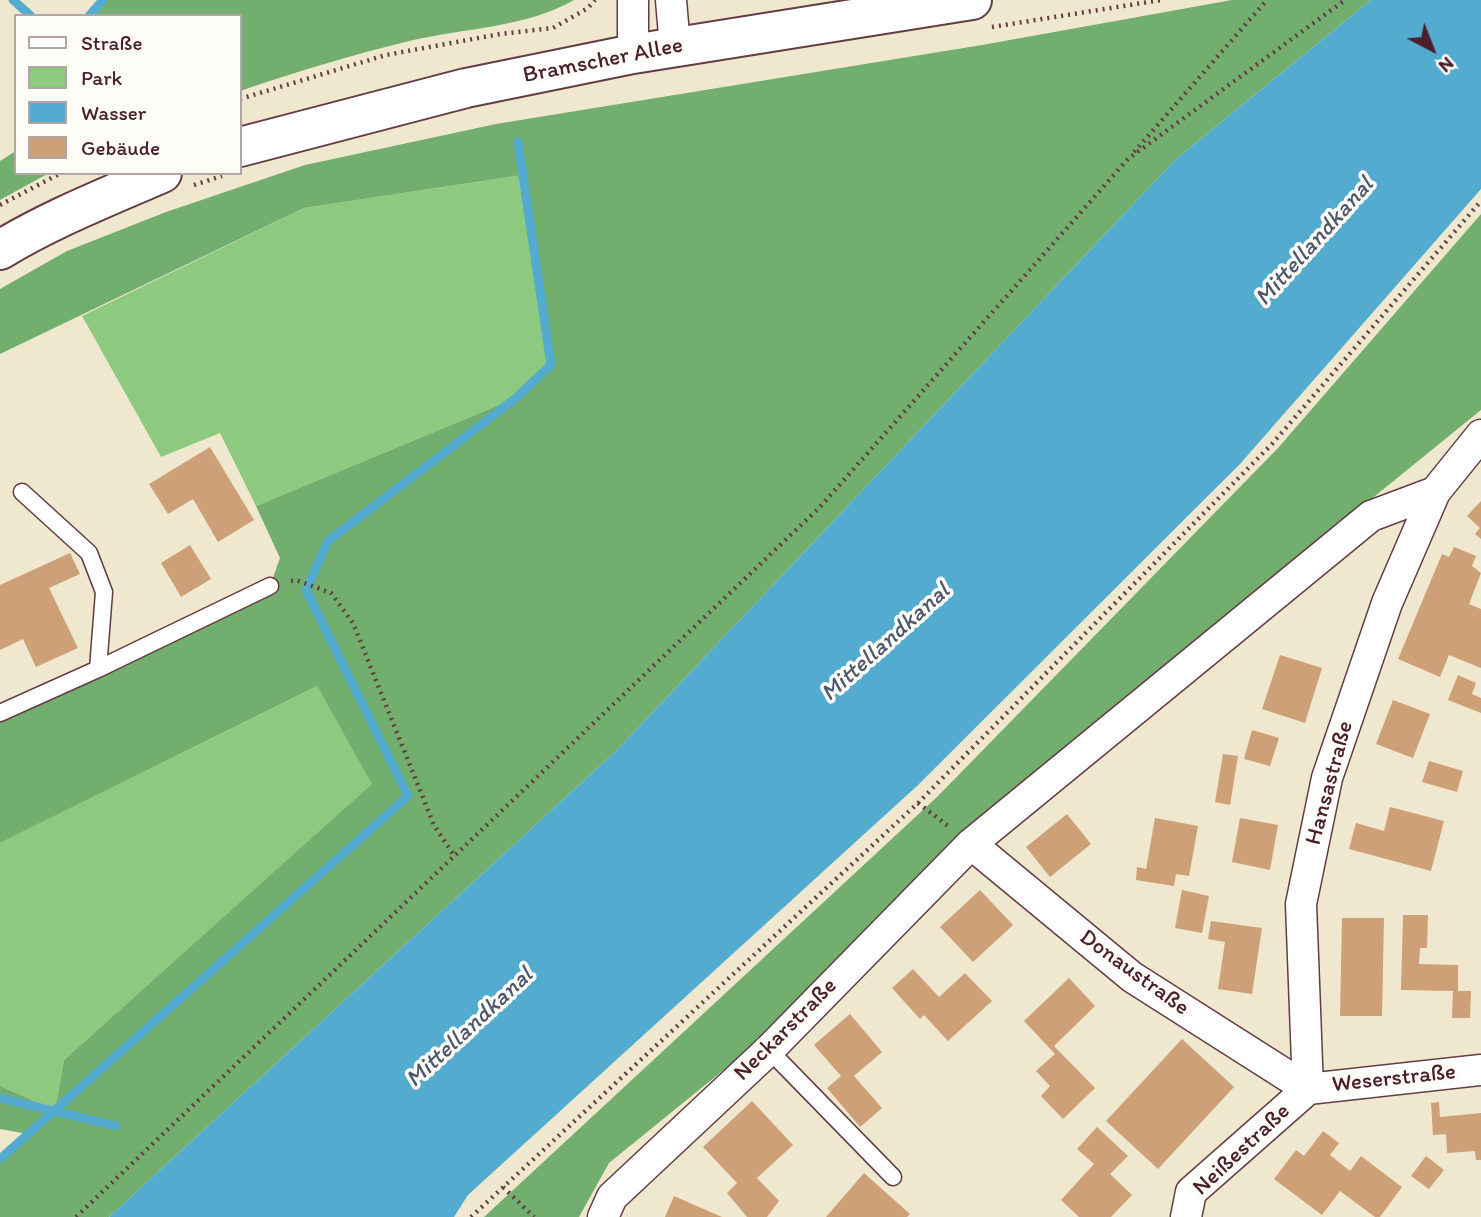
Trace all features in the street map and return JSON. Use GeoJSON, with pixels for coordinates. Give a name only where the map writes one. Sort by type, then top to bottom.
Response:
{"type":"FeatureCollection","features":[{"type":"Feature","properties":{"kind":"main road","name":"Bramscher Allee"},"geometry":{"type":"LineString","coordinates":[[242,146],[467,88],[633,54],[972,0]]}},
{"type":"Feature","properties":{"kind":"main road"},"geometry":{"type":"LineString","coordinates":[[0,250],[79,209],[157,175]]}},
{"type":"Feature","properties":{"kind":"street"},"geometry":{"type":"LineString","coordinates":[[633,0],[633,54]]}},
{"type":"Feature","properties":{"kind":"street"},"geometry":{"type":"LineString","coordinates":[[671,0],[675,47]]}},
{"type":"Feature","properties":{"kind":"street","name":"Hansastraße"},"geometry":{"type":"LineString","coordinates":[[1308,1089],[1301,904],[1327,778],[1387,603],[1435,492],[1481,435]]}},
{"type":"Feature","properties":{"kind":"street"},"geometry":{"type":"LineString","coordinates":[[971,844],[1371,516],[1435,492]]}},
{"type":"Feature","properties":{"kind":"street","name":"Neckarstraße"},"geometry":{"type":"LineString","coordinates":[[603,1217],[612,1197],[769,1050],[971,844]]}},
{"type":"Feature","properties":{"kind":"street","name":"Donaustraße"},"geometry":{"type":"LineString","coordinates":[[971,844],[1132,977],[1308,1089]]}},
{"type":"Feature","properties":{"kind":"street","name":"Weserstraße"},"geometry":{"type":"LineString","coordinates":[[1308,1089],[1481,1070]]}},
{"type":"Feature","properties":{"kind":"street","name":"Neißestraße"},"geometry":{"type":"LineString","coordinates":[[1186,1217],[1191,1192],[1308,1089]]}},
{"type":"Feature","properties":{"kind":"lane"},"geometry":{"type":"LineString","coordinates":[[22,492],[89,553],[104,592],[98,669]]}},
{"type":"Feature","properties":{"kind":"lane"},"geometry":{"type":"LineString","coordinates":[[0,713],[270,586]]}},
{"type":"Feature","properties":{"kind":"lane"},"geometry":{"type":"LineString","coordinates":[[769,1050],[893,1177]]}},
{"type":"Feature","properties":{"kind":"path"},"geometry":{"type":"LineString","coordinates":[[242,98],[386,55],[500,34],[553,28],[588,8],[595,0]]}},
{"type":"Feature","properties":{"kind":"path"},"geometry":{"type":"LineString","coordinates":[[76,1217],[820,507],[1267,0]]}},
{"type":"Feature","properties":{"kind":"path"},"geometry":{"type":"LineString","coordinates":[[1128,159],[1345,0]]}},
{"type":"Feature","properties":{"kind":"path"},"geometry":{"type":"LineString","coordinates":[[0,205],[57,175]]}},
{"type":"Feature","properties":{"kind":"path"},"geometry":{"type":"LineString","coordinates":[[471,1217],[918,803],[1272,444],[1481,201]]}},
{"type":"Feature","properties":{"kind":"path"},"geometry":{"type":"LineString","coordinates":[[296,580],[331,593],[353,623],[434,825],[455,857]]}},
{"type":"Feature","properties":{"kind":"path"},"geometry":{"type":"LineString","coordinates":[[918,803],[971,844]]}},
{"type":"Feature","properties":{"kind":"path"},"geometry":{"type":"LineString","coordinates":[[503,1187],[534,1217]]}},
{"type":"Feature","properties":{"kind":"green space"},"geometry":{"type":"Polygon","coordinates":[[[103,0],[574,0],[515,22],[388,46],[242,90],[242,14],[91,14],[103,0]]]}},
{"type":"Feature","properties":{"kind":"green space"},"geometry":{"type":"Polygon","coordinates":[[[1232,0],[1371,0],[1176,159],[617,750],[109,1217],[0,1217],[0,1159],[28,1134],[0,1129],[0,1086],[55,1110],[64,1060],[372,784],[317,686],[0,843],[0,713],[270,586],[280,558],[256,506],[516,398],[551,365],[522,175],[304,208],[0,354],[0,289],[67,251],[166,212],[305,165],[496,124],[982,45],[1232,0]]]}},
{"type":"Feature","properties":{"kind":"green space"},"geometry":{"type":"Polygon","coordinates":[[[14,152],[14,175],[45,175],[0,200],[0,161],[14,152]]]}},
{"type":"Feature","properties":{"kind":"green space"},"geometry":{"type":"Polygon","coordinates":[[[522,175],[551,365],[516,398],[256,506],[220,433],[161,457],[82,316],[304,208],[522,175]]]}},
{"type":"Feature","properties":{"kind":"green space"},"geometry":{"type":"Polygon","coordinates":[[[1481,214],[1481,410],[972,823],[758,1042],[609,1163],[579,1217],[484,1217],[937,797],[1278,448],[1481,214]]]}},
{"type":"Feature","properties":{"kind":"green space"},"geometry":{"type":"Polygon","coordinates":[[[317,686],[373,784],[64,1060],[55,1110],[0,1086],[0,843],[317,686]]]}},
{"type":"Feature","properties":{"kind":"water","name":"Mittellandkanal"},"geometry":{"type":"Polygon","coordinates":[[[1371,0],[1481,0],[1481,189],[1240,464],[917,786],[468,1195],[454,1217],[109,1217],[617,750],[1176,159],[1371,0]]]}},
{"type":"Feature","properties":{"kind":"building"},"geometry":{"type":"Polygon","coordinates":[[[210,447],[254,520],[218,542],[193,499],[168,514],[149,484],[210,447]]]}},
{"type":"Feature","properties":{"kind":"building"},"geometry":{"type":"Polygon","coordinates":[[[1481,501],[1481,539],[1475,534],[1480,528],[1467,516],[1481,501]]]}},
{"type":"Feature","properties":{"kind":"building"},"geometry":{"type":"Polygon","coordinates":[[[190,545],[211,579],[181,597],[161,563],[190,545]]]}},
{"type":"Feature","properties":{"kind":"building"},"geometry":{"type":"Polygon","coordinates":[[[1454,547],[1476,556],[1472,566],[1481,573],[1469,604],[1481,609],[1481,668],[1449,655],[1440,677],[1398,659],[1442,554],[1449,557],[1454,547]]]}},
{"type":"Feature","properties":{"kind":"building"},"geometry":{"type":"Polygon","coordinates":[[[70,553],[80,574],[49,588],[78,648],[36,667],[23,639],[0,650],[0,585],[70,553]]]}},
{"type":"Feature","properties":{"kind":"building"},"geometry":{"type":"Polygon","coordinates":[[[1280,655],[1322,668],[1305,723],[1262,709],[1280,655]]]}},
{"type":"Feature","properties":{"kind":"building"},"geometry":{"type":"Polygon","coordinates":[[[1458,675],[1476,683],[1472,694],[1481,698],[1481,713],[1448,700],[1458,675]]]}},
{"type":"Feature","properties":{"kind":"building"},"geometry":{"type":"Polygon","coordinates":[[[1393,700],[1430,714],[1413,758],[1376,744],[1393,700]]]}},
{"type":"Feature","properties":{"kind":"building"},"geometry":{"type":"Polygon","coordinates":[[[1252,730],[1279,738],[1270,766],[1244,759],[1252,730]]]}},
{"type":"Feature","properties":{"kind":"building"},"geometry":{"type":"Polygon","coordinates":[[[1223,754],[1238,756],[1230,805],[1215,802],[1223,754]]]}},
{"type":"Feature","properties":{"kind":"building"},"geometry":{"type":"Polygon","coordinates":[[[1429,761],[1463,771],[1457,792],[1422,782],[1429,761]]]}},
{"type":"Feature","properties":{"kind":"building"},"geometry":{"type":"Polygon","coordinates":[[[1390,807],[1444,821],[1431,871],[1349,849],[1356,823],[1384,831],[1390,807]]]}},
{"type":"Feature","properties":{"kind":"building"},"geometry":{"type":"Polygon","coordinates":[[[1067,814],[1091,844],[1050,877],[1026,847],[1067,814]]]}},
{"type":"Feature","properties":{"kind":"building"},"geometry":{"type":"Polygon","coordinates":[[[1155,818],[1198,826],[1189,876],[1176,874],[1174,886],[1136,880],[1137,867],[1146,869],[1155,818]]]}},
{"type":"Feature","properties":{"kind":"building"},"geometry":{"type":"Polygon","coordinates":[[[1240,818],[1278,825],[1270,870],[1232,862],[1240,818]]]}},
{"type":"Feature","properties":{"kind":"building"},"geometry":{"type":"Polygon","coordinates":[[[980,890],[1013,925],[973,962],[940,927],[980,890]]]}},
{"type":"Feature","properties":{"kind":"building"},"geometry":{"type":"Polygon","coordinates":[[[1182,890],[1209,896],[1202,933],[1175,928],[1182,890]]]}},
{"type":"Feature","properties":{"kind":"building"},"geometry":{"type":"Polygon","coordinates":[[[1403,915],[1428,915],[1427,948],[1420,948],[1419,964],[1458,965],[1458,991],[1471,991],[1470,1018],[1452,1018],[1453,991],[1401,990],[1403,915]]]}},
{"type":"Feature","properties":{"kind":"building"},"geometry":{"type":"Polygon","coordinates":[[[1342,918],[1384,918],[1382,1016],[1340,1016],[1342,918]]]}},
{"type":"Feature","properties":{"kind":"building"},"geometry":{"type":"Polygon","coordinates":[[[1211,921],[1262,928],[1252,994],[1218,989],[1225,942],[1208,939],[1211,921]]]}},
{"type":"Feature","properties":{"kind":"building"},"geometry":{"type":"Polygon","coordinates":[[[913,969],[939,997],[965,973],[992,1001],[948,1041],[924,1015],[920,1019],[892,988],[913,969]]]}},
{"type":"Feature","properties":{"kind":"building"},"geometry":{"type":"Polygon","coordinates":[[[1069,978],[1095,1006],[1054,1046],[1095,1088],[1063,1119],[1041,1096],[1050,1086],[1036,1071],[1055,1054],[1024,1021],[1069,978]]]}},
{"type":"Feature","properties":{"kind":"building"},"geometry":{"type":"Polygon","coordinates":[[[850,1014],[882,1052],[854,1076],[882,1108],[860,1127],[827,1088],[841,1076],[814,1045],[850,1014]]]}},
{"type":"Feature","properties":{"kind":"building"},"geometry":{"type":"Polygon","coordinates":[[[1182,1039],[1234,1087],[1158,1169],[1106,1121],[1182,1039]]]}},
{"type":"Feature","properties":{"kind":"building"},"geometry":{"type":"Polygon","coordinates":[[[752,1101],[793,1145],[757,1178],[779,1201],[767,1217],[747,1217],[727,1193],[737,1183],[703,1147],[752,1101]]]}},
{"type":"Feature","properties":{"kind":"building"},"geometry":{"type":"Polygon","coordinates":[[[1439,1102],[1440,1117],[1481,1113],[1481,1160],[1476,1160],[1475,1151],[1447,1153],[1446,1134],[1433,1135],[1431,1103],[1439,1102]]]}},
{"type":"Feature","properties":{"kind":"building"},"geometry":{"type":"Polygon","coordinates":[[[1097,1127],[1128,1156],[1110,1174],[1132,1195],[1111,1217],[1079,1217],[1061,1200],[1094,1164],[1077,1149],[1097,1127]]]}},
{"type":"Feature","properties":{"kind":"building"},"geometry":{"type":"Polygon","coordinates":[[[1323,1131],[1339,1143],[1330,1155],[1350,1171],[1361,1156],[1402,1187],[1380,1217],[1375,1217],[1340,1191],[1322,1215],[1274,1179],[1296,1150],[1304,1156],[1323,1131]]]}},
{"type":"Feature","properties":{"kind":"building"},"geometry":{"type":"Polygon","coordinates":[[[1426,1156],[1444,1170],[1429,1189],[1411,1176],[1426,1156]]]}},
{"type":"Feature","properties":{"kind":"building"},"geometry":{"type":"Polygon","coordinates":[[[864,1173],[910,1214],[907,1217],[826,1217],[864,1173]]]}},
{"type":"Feature","properties":{"kind":"building"},"geometry":{"type":"Polygon","coordinates":[[[674,1196],[722,1217],[665,1217],[674,1196]]]}},
{"type":"Feature","properties":{"kind":"waterway"},"geometry":{"type":"LineString","coordinates":[[13,0],[29,14]]}},
{"type":"Feature","properties":{"kind":"waterway"},"geometry":{"type":"LineString","coordinates":[[91,14],[103,0]]}},
{"type":"Feature","properties":{"kind":"waterway"},"geometry":{"type":"LineString","coordinates":[[0,1159],[408,796],[306,590],[328,541],[516,398],[551,365],[518,142]]}},
{"type":"Feature","properties":{"kind":"waterway"},"geometry":{"type":"LineString","coordinates":[[0,1098],[116,1126]]}}]}
